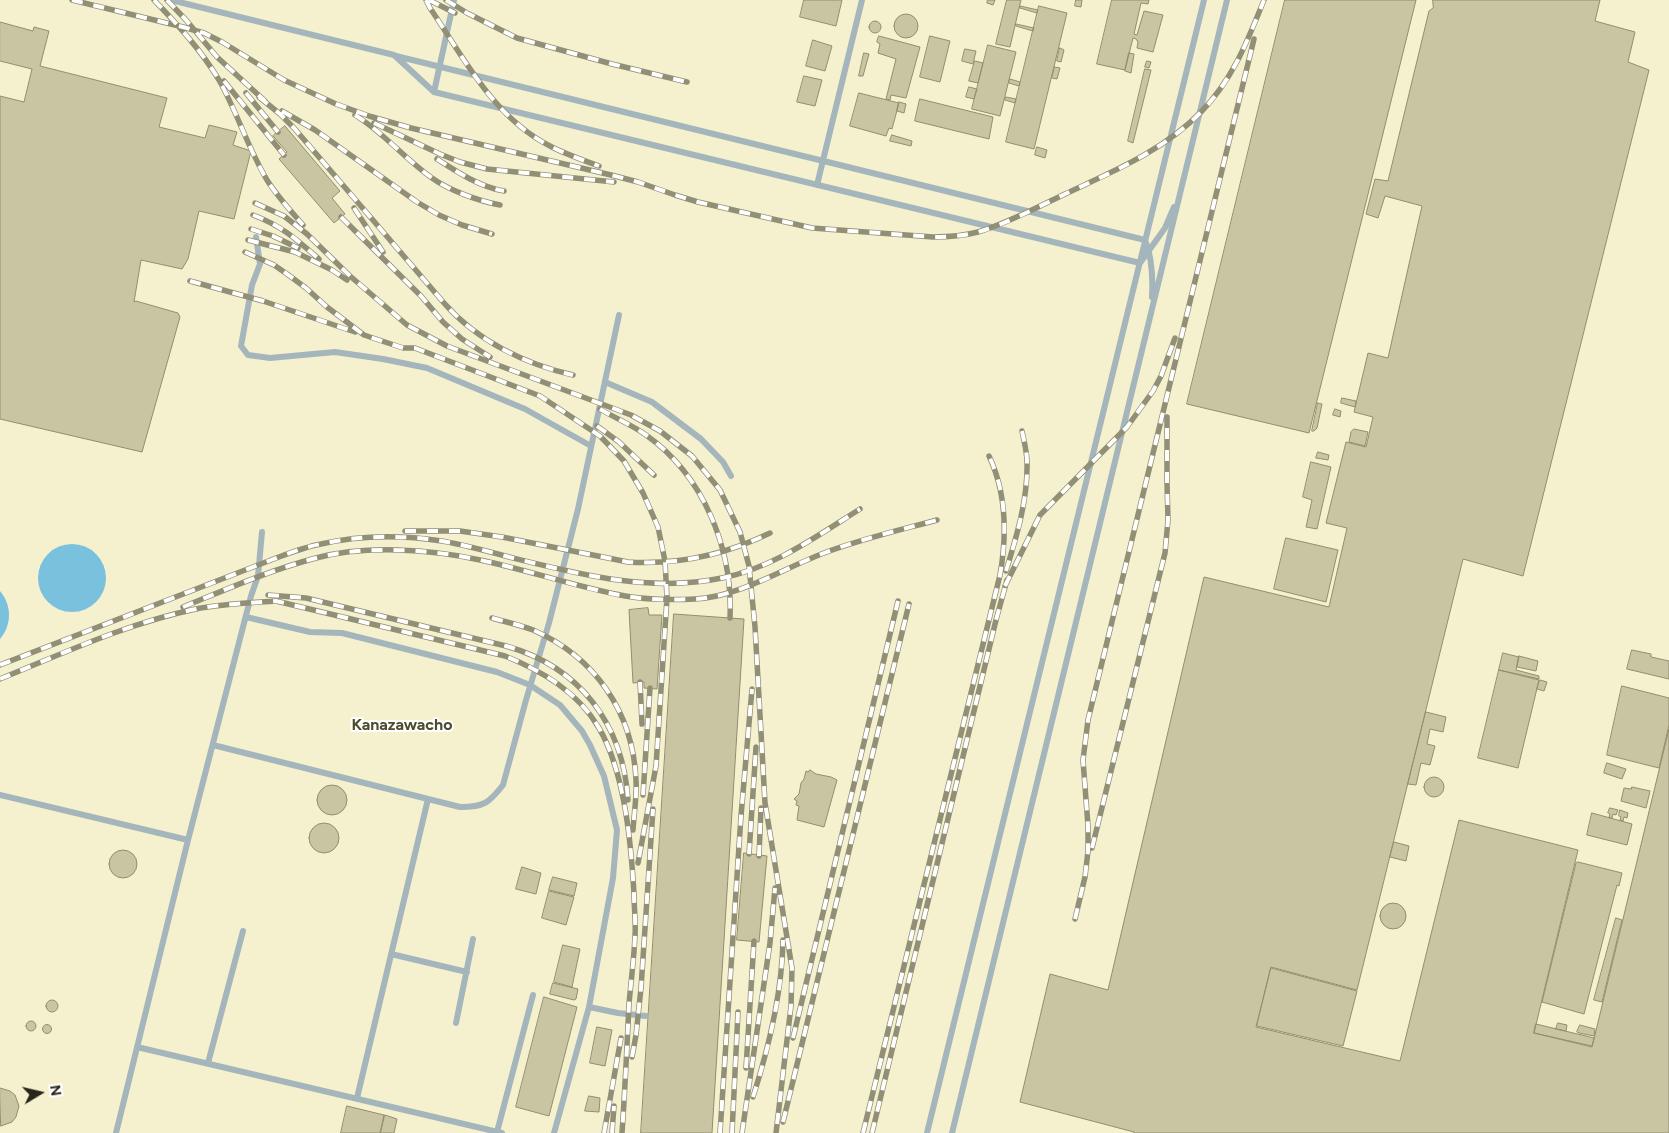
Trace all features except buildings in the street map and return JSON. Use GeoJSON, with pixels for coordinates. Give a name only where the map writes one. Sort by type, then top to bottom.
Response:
{"type":"FeatureCollection","features":[{"type":"Feature","properties":{"kind":"lane"},"geometry":{"type":"LineString","coordinates":[[171,0],[1145,240],[1150,250],[1153,286],[1151,314]]}},
{"type":"Feature","properties":{"kind":"lane"},"geometry":{"type":"LineString","coordinates":[[434,92],[454,0]]}},
{"type":"Feature","properties":{"kind":"lane"},"geometry":{"type":"LineString","coordinates":[[817,185],[862,0]]}},
{"type":"Feature","properties":{"kind":"lane"},"geometry":{"type":"LineString","coordinates":[[927,1133],[1204,0]]}},
{"type":"Feature","properties":{"kind":"lane"},"geometry":{"type":"LineString","coordinates":[[952,1133],[1227,0]]}},
{"type":"Feature","properties":{"kind":"lane"},"geometry":{"type":"LineString","coordinates":[[394,55],[434,92],[1140,263]]}},
{"type":"Feature","properties":{"kind":"lane"},"geometry":{"type":"LineString","coordinates":[[1140,263],[1165,228],[1182,187]]}},
{"type":"Feature","properties":{"kind":"lane"},"geometry":{"type":"LineString","coordinates":[[256,237],[260,264],[252,285],[241,346],[248,355],[270,358],[335,352],[426,368],[525,409],[591,446]]}},
{"type":"Feature","properties":{"kind":"lane"},"geometry":{"type":"LineString","coordinates":[[213,745],[460,807],[473,807],[487,803],[495,796],[504,785],[558,588],[578,510],[619,315]]}},
{"type":"Feature","properties":{"kind":"lane"},"geometry":{"type":"LineString","coordinates":[[605,382],[652,402],[701,438],[723,462],[731,476]]}},
{"type":"Feature","properties":{"kind":"lane"},"geometry":{"type":"LineString","coordinates":[[116,1133],[188,840],[258,576],[262,532]]}},
{"type":"Feature","properties":{"kind":"lane"},"geometry":{"type":"LineString","coordinates":[[246,617],[310,632],[342,634],[497,672],[530,685],[560,705],[582,731],[604,776],[617,830],[612,878],[589,1007],[554,1133]]}},
{"type":"Feature","properties":{"kind":"lane"},"geometry":{"type":"LineString","coordinates":[[0,795],[188,840]]}},
{"type":"Feature","properties":{"kind":"lane"},"geometry":{"type":"LineString","coordinates":[[357,1098],[428,799]]}},
{"type":"Feature","properties":{"kind":"lane"},"geometry":{"type":"LineString","coordinates":[[208,1063],[243,932]]}},
{"type":"Feature","properties":{"kind":"lane"},"geometry":{"type":"LineString","coordinates":[[456,1023],[473,939]]}},
{"type":"Feature","properties":{"kind":"lane"},"geometry":{"type":"LineString","coordinates":[[391,954],[467,972]]}},
{"type":"Feature","properties":{"kind":"lane"},"geometry":{"type":"LineString","coordinates":[[137,1047],[500,1132],[533,995]]}},
{"type":"Feature","properties":{"kind":"lane"},"geometry":{"type":"LineString","coordinates":[[589,1007],[646,1016]]}},
{"type":"Feature","properties":{"kind":"water"},"geometry":{"type":"Polygon","coordinates":[[[65,544],[79,544],[91,549],[101,559],[106,571],[106,585],[101,597],[91,607],[79,612],[65,612],[53,607],[43,597],[38,585],[38,571],[43,559],[53,549],[65,544]]]}},
{"type":"Feature","properties":{"kind":"water"},"geometry":{"type":"Polygon","coordinates":[[[0,591],[7,602],[9,615],[7,628],[0,639],[0,591]]]}},
{"type":"Feature","properties":{"kind":"railway"},"geometry":{"type":"LineString","coordinates":[[72,0],[204,33],[284,80],[336,104],[411,128],[611,175],[698,202],[812,228],[933,237],[967,234],[1000,225],[1120,168],[1171,138],[1201,112],[1231,73],[1264,0]]}},
{"type":"Feature","properties":{"kind":"railway"},"geometry":{"type":"LineString","coordinates":[[154,0],[205,58],[219,80],[267,180],[303,225]]}},
{"type":"Feature","properties":{"kind":"railway"},"geometry":{"type":"LineString","coordinates":[[167,0],[217,57],[265,101]]}},
{"type":"Feature","properties":{"kind":"railway"},"geometry":{"type":"LineString","coordinates":[[426,0],[468,66],[496,103],[512,120],[550,146],[599,166]]}},
{"type":"Feature","properties":{"kind":"railway"},"geometry":{"type":"LineString","coordinates":[[429,0],[455,13]]}},
{"type":"Feature","properties":{"kind":"railway"},"geometry":{"type":"LineString","coordinates":[[446,0],[467,13],[517,38],[687,82]]}},
{"type":"Feature","properties":{"kind":"railway"},"geometry":{"type":"LineString","coordinates":[[1075,919],[1085,877],[1088,851],[1083,760],[1088,720],[1254,39]]}},
{"type":"Feature","properties":{"kind":"railway"},"geometry":{"type":"LineString","coordinates":[[224,81],[284,155]]}},
{"type":"Feature","properties":{"kind":"railway"},"geometry":{"type":"LineString","coordinates":[[246,93],[278,132]]}},
{"type":"Feature","properties":{"kind":"railway"},"geometry":{"type":"LineString","coordinates":[[259,97],[294,128],[457,317],[471,329],[503,349],[537,364],[573,375]]}},
{"type":"Feature","properties":{"kind":"railway"},"geometry":{"type":"LineString","coordinates":[[282,111],[315,130],[417,202],[439,215],[462,225],[492,234]]}},
{"type":"Feature","properties":{"kind":"railway"},"geometry":{"type":"LineString","coordinates":[[355,115],[439,183],[465,195],[500,205]]}},
{"type":"Feature","properties":{"kind":"railway"},"geometry":{"type":"LineString","coordinates":[[374,123],[440,154],[460,162],[487,169],[614,182]]}},
{"type":"Feature","properties":{"kind":"railway"},"geometry":{"type":"LineString","coordinates":[[437,159],[478,183],[504,191]]}},
{"type":"Feature","properties":{"kind":"railway"},"geometry":{"type":"LineString","coordinates":[[255,203],[284,216],[307,234],[350,276],[407,325],[447,346],[631,415],[660,431],[692,456],[720,490],[740,532],[749,566],[755,627],[765,803],[792,968],[791,1006],[776,1133]]}},
{"type":"Feature","properties":{"kind":"railway"},"geometry":{"type":"LineString","coordinates":[[354,208],[383,252]]}},
{"type":"Feature","properties":{"kind":"railway"},"geometry":{"type":"LineString","coordinates":[[253,215],[281,228],[319,259]]}},
{"type":"Feature","properties":{"kind":"railway"},"geometry":{"type":"LineString","coordinates":[[341,217],[421,296],[443,322],[462,339],[490,357]]}},
{"type":"Feature","properties":{"kind":"railway"},"geometry":{"type":"LineString","coordinates":[[251,229],[273,236],[298,248]]}},
{"type":"Feature","properties":{"kind":"railway"},"geometry":{"type":"LineString","coordinates":[[248,240],[295,252],[332,270],[347,280]]}},
{"type":"Feature","properties":{"kind":"railway"},"geometry":{"type":"LineString","coordinates":[[245,252],[274,265],[287,274],[364,335],[403,348],[415,348],[540,396],[600,436],[624,461],[643,493],[658,527],[665,561],[667,598],[656,766],[638,863]]}},
{"type":"Feature","properties":{"kind":"railway"},"geometry":{"type":"LineString","coordinates":[[190,281],[263,301],[355,332]]}},
{"type":"Feature","properties":{"kind":"railway"},"geometry":{"type":"LineString","coordinates":[[1005,586],[1040,515],[1127,427],[1153,391],[1161,376],[1175,338]]}},
{"type":"Feature","properties":{"kind":"railway"},"geometry":{"type":"LineString","coordinates":[[600,409],[646,435],[684,471],[699,493],[711,516],[720,541],[730,592],[730,618]]}},
{"type":"Feature","properties":{"kind":"railway"},"geometry":{"type":"LineString","coordinates":[[1092,848],[1165,553],[1168,520],[1167,417]]}},
{"type":"Feature","properties":{"kind":"railway"},"geometry":{"type":"LineString","coordinates":[[597,426],[619,442],[654,475]]}},
{"type":"Feature","properties":{"kind":"railway"},"geometry":{"type":"LineString","coordinates":[[1006,571],[1018,530],[1026,490],[1027,458],[1022,431]]}},
{"type":"Feature","properties":{"kind":"railway"},"geometry":{"type":"LineString","coordinates":[[863,1133],[1000,575],[1004,545],[1004,515],[999,485],[989,456]]}},
{"type":"Feature","properties":{"kind":"railway"},"geometry":{"type":"LineString","coordinates":[[0,665],[289,553],[336,541],[382,537],[427,539],[459,544],[561,570],[614,580],[668,583],[695,582],[722,578],[759,567],[794,550],[860,509]]}},
{"type":"Feature","properties":{"kind":"railway"},"geometry":{"type":"LineString","coordinates":[[183,607],[282,568],[335,554],[376,550],[419,551],[461,556],[625,596],[695,599],[712,597],[745,588],[838,548],[937,520]]}},
{"type":"Feature","properties":{"kind":"railway"},"geometry":{"type":"LineString","coordinates":[[405,531],[460,531],[502,537],[628,562],[647,563],[683,560],[718,553],[770,533]]}},
{"type":"Feature","properties":{"kind":"railway"},"geometry":{"type":"LineString","coordinates":[[872,1133],[1007,580]]}},
{"type":"Feature","properties":{"kind":"railway"},"geometry":{"type":"LineString","coordinates":[[268,595],[306,598],[506,646],[556,668],[576,684],[593,702],[607,723],[617,747],[624,772],[628,800]]}},
{"type":"Feature","properties":{"kind":"railway"},"geometry":{"type":"LineString","coordinates":[[0,679],[97,639],[146,622],[196,609],[276,601],[505,656],[558,684],[581,704],[599,728],[615,766],[625,809],[633,874],[635,931],[622,1133]]}},
{"type":"Feature","properties":{"kind":"railway"},"geometry":{"type":"LineString","coordinates":[[793,1038],[898,601]]}},
{"type":"Feature","properties":{"kind":"railway"},"geometry":{"type":"LineString","coordinates":[[783,1122],[909,604]]}},
{"type":"Feature","properties":{"kind":"railway"},"geometry":{"type":"LineString","coordinates":[[492,618],[533,630],[555,641],[575,655],[592,671],[607,690],[627,732],[633,755],[636,786],[633,830]]}},
{"type":"Feature","properties":{"kind":"railway"},"geometry":{"type":"LineString","coordinates":[[640,682],[642,724]]}},
{"type":"Feature","properties":{"kind":"railway"},"geometry":{"type":"LineString","coordinates":[[643,795],[650,688]]}},
{"type":"Feature","properties":{"kind":"railway"},"geometry":{"type":"LineString","coordinates":[[720,1133],[741,816],[752,689]]}},
{"type":"Feature","properties":{"kind":"railway"},"geometry":{"type":"LineString","coordinates":[[749,854],[756,747]]}},
{"type":"Feature","properties":{"kind":"railway"},"geometry":{"type":"LineString","coordinates":[[759,856],[761,808]]}},
{"type":"Feature","properties":{"kind":"railway"},"geometry":{"type":"LineString","coordinates":[[632,1057],[641,988],[653,809]]}},
{"type":"Feature","properties":{"kind":"railway"},"geometry":{"type":"LineString","coordinates":[[742,1133],[770,943],[775,888]]}},
{"type":"Feature","properties":{"kind":"railway"},"geometry":{"type":"LineString","coordinates":[[753,1097],[774,1020],[783,940]]}},
{"type":"Feature","properties":{"kind":"railway"},"geometry":{"type":"LineString","coordinates":[[746,1068],[754,941]]}},
{"type":"Feature","properties":{"kind":"railway"},"geometry":{"type":"LineString","coordinates":[[732,1133],[738,1012]]}},
{"type":"Feature","properties":{"kind":"railway"},"geometry":{"type":"LineString","coordinates":[[604,1133],[621,1038]]}},
{"type":"Feature","properties":{"kind":"railway"},"geometry":{"type":"LineString","coordinates":[[612,1133],[614,1106]]}},
{"type":"Feature","properties":{"kind":"district","name":"Kanazawacho"},"geometry":{"type":"Point","coordinates":[402,725]}}]}
